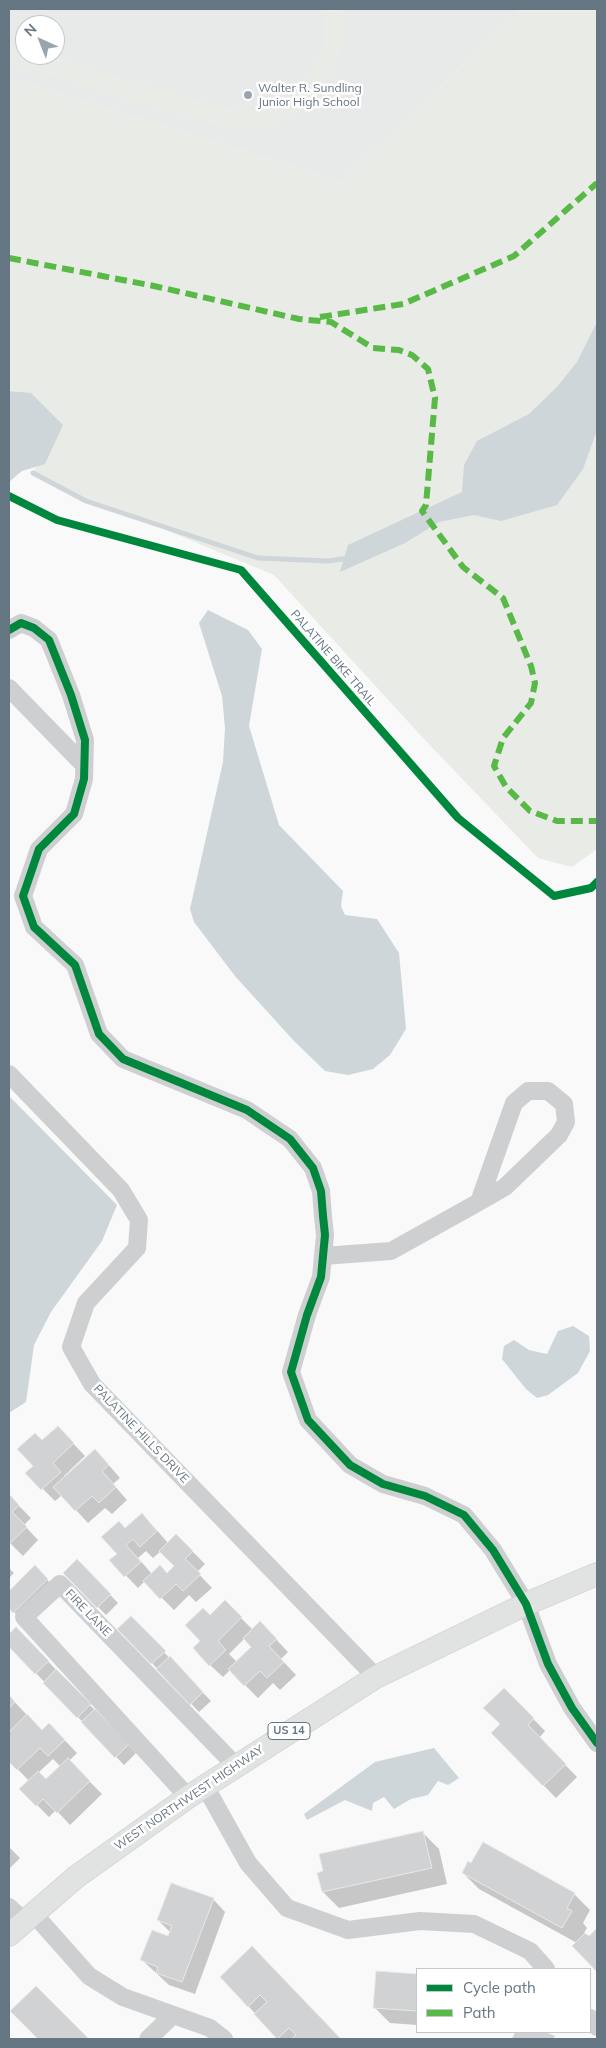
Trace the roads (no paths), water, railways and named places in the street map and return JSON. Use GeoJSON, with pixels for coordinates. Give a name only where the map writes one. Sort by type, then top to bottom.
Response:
{"type":"FeatureCollection","features":[{"type":"Feature","properties":{"kind":"main road","name":"WEST NORTHWEST HIGHWAY"},"geometry":{"type":"LineString","coordinates":[[19,1919],[196,1791],[376,1677],[526,1604],[597,1574]]}},
{"type":"Feature","properties":{"kind":"street"},"geometry":{"type":"LineString","coordinates":[[9,630],[21,623],[34,628],[49,640],[71,695],[85,740],[84,779],[74,814],[39,849],[23,896],[34,927],[75,965],[99,1034],[123,1059],[247,1110],[290,1139],[313,1168],[321,1191],[325,1235],[321,1277],[307,1315],[291,1372],[308,1420],[350,1465],[383,1484],[426,1496],[464,1515],[493,1550],[526,1604],[548,1664],[572,1708],[597,1743]]}},
{"type":"Feature","properties":{"kind":"street"},"geometry":{"type":"LineString","coordinates":[[9,688],[84,765]]}},
{"type":"Feature","properties":{"kind":"street","name":"PALATINE HILLS DRIVE"},"geometry":{"type":"LineString","coordinates":[[9,1074],[122,1190],[139,1220],[137,1248],[86,1303],[71,1347],[92,1384],[376,1677]]}},
{"type":"Feature","properties":{"kind":"street"},"geometry":{"type":"LineString","coordinates":[[322,1256],[391,1251],[479,1202],[505,1187],[559,1135],[566,1122],[564,1104],[548,1091],[528,1091],[514,1103],[479,1202]]}},
{"type":"Feature","properties":{"kind":"street","name":"FIRE LANE"},"geometry":{"type":"LineString","coordinates":[[196,1791],[24,1617],[60,1584],[236,1765]]}},
{"type":"Feature","properties":{"kind":"street"},"geometry":{"type":"LineString","coordinates":[[196,1791],[248,1863],[287,1908],[348,1930],[420,1921],[474,1924],[530,1951],[545,1968]]}},
{"type":"Feature","properties":{"kind":"street"},"geometry":{"type":"LineString","coordinates":[[19,1919],[89,1976],[123,1997],[210,2028],[224,2039]]}},
{"type":"Feature","properties":{"kind":"street"},"geometry":{"type":"LineString","coordinates":[[148,2039],[172,2016]]}},
{"type":"Feature","properties":{"kind":"waterway"},"geometry":{"type":"LineString","coordinates":[[33,473],[86,501],[258,558],[328,561],[349,558]]}},
{"type":"Feature","properties":{"kind":"place","name":"Walter R. Sundling Junior High School"},"geometry":{"type":"Point","coordinates":[248,95]}}]}
